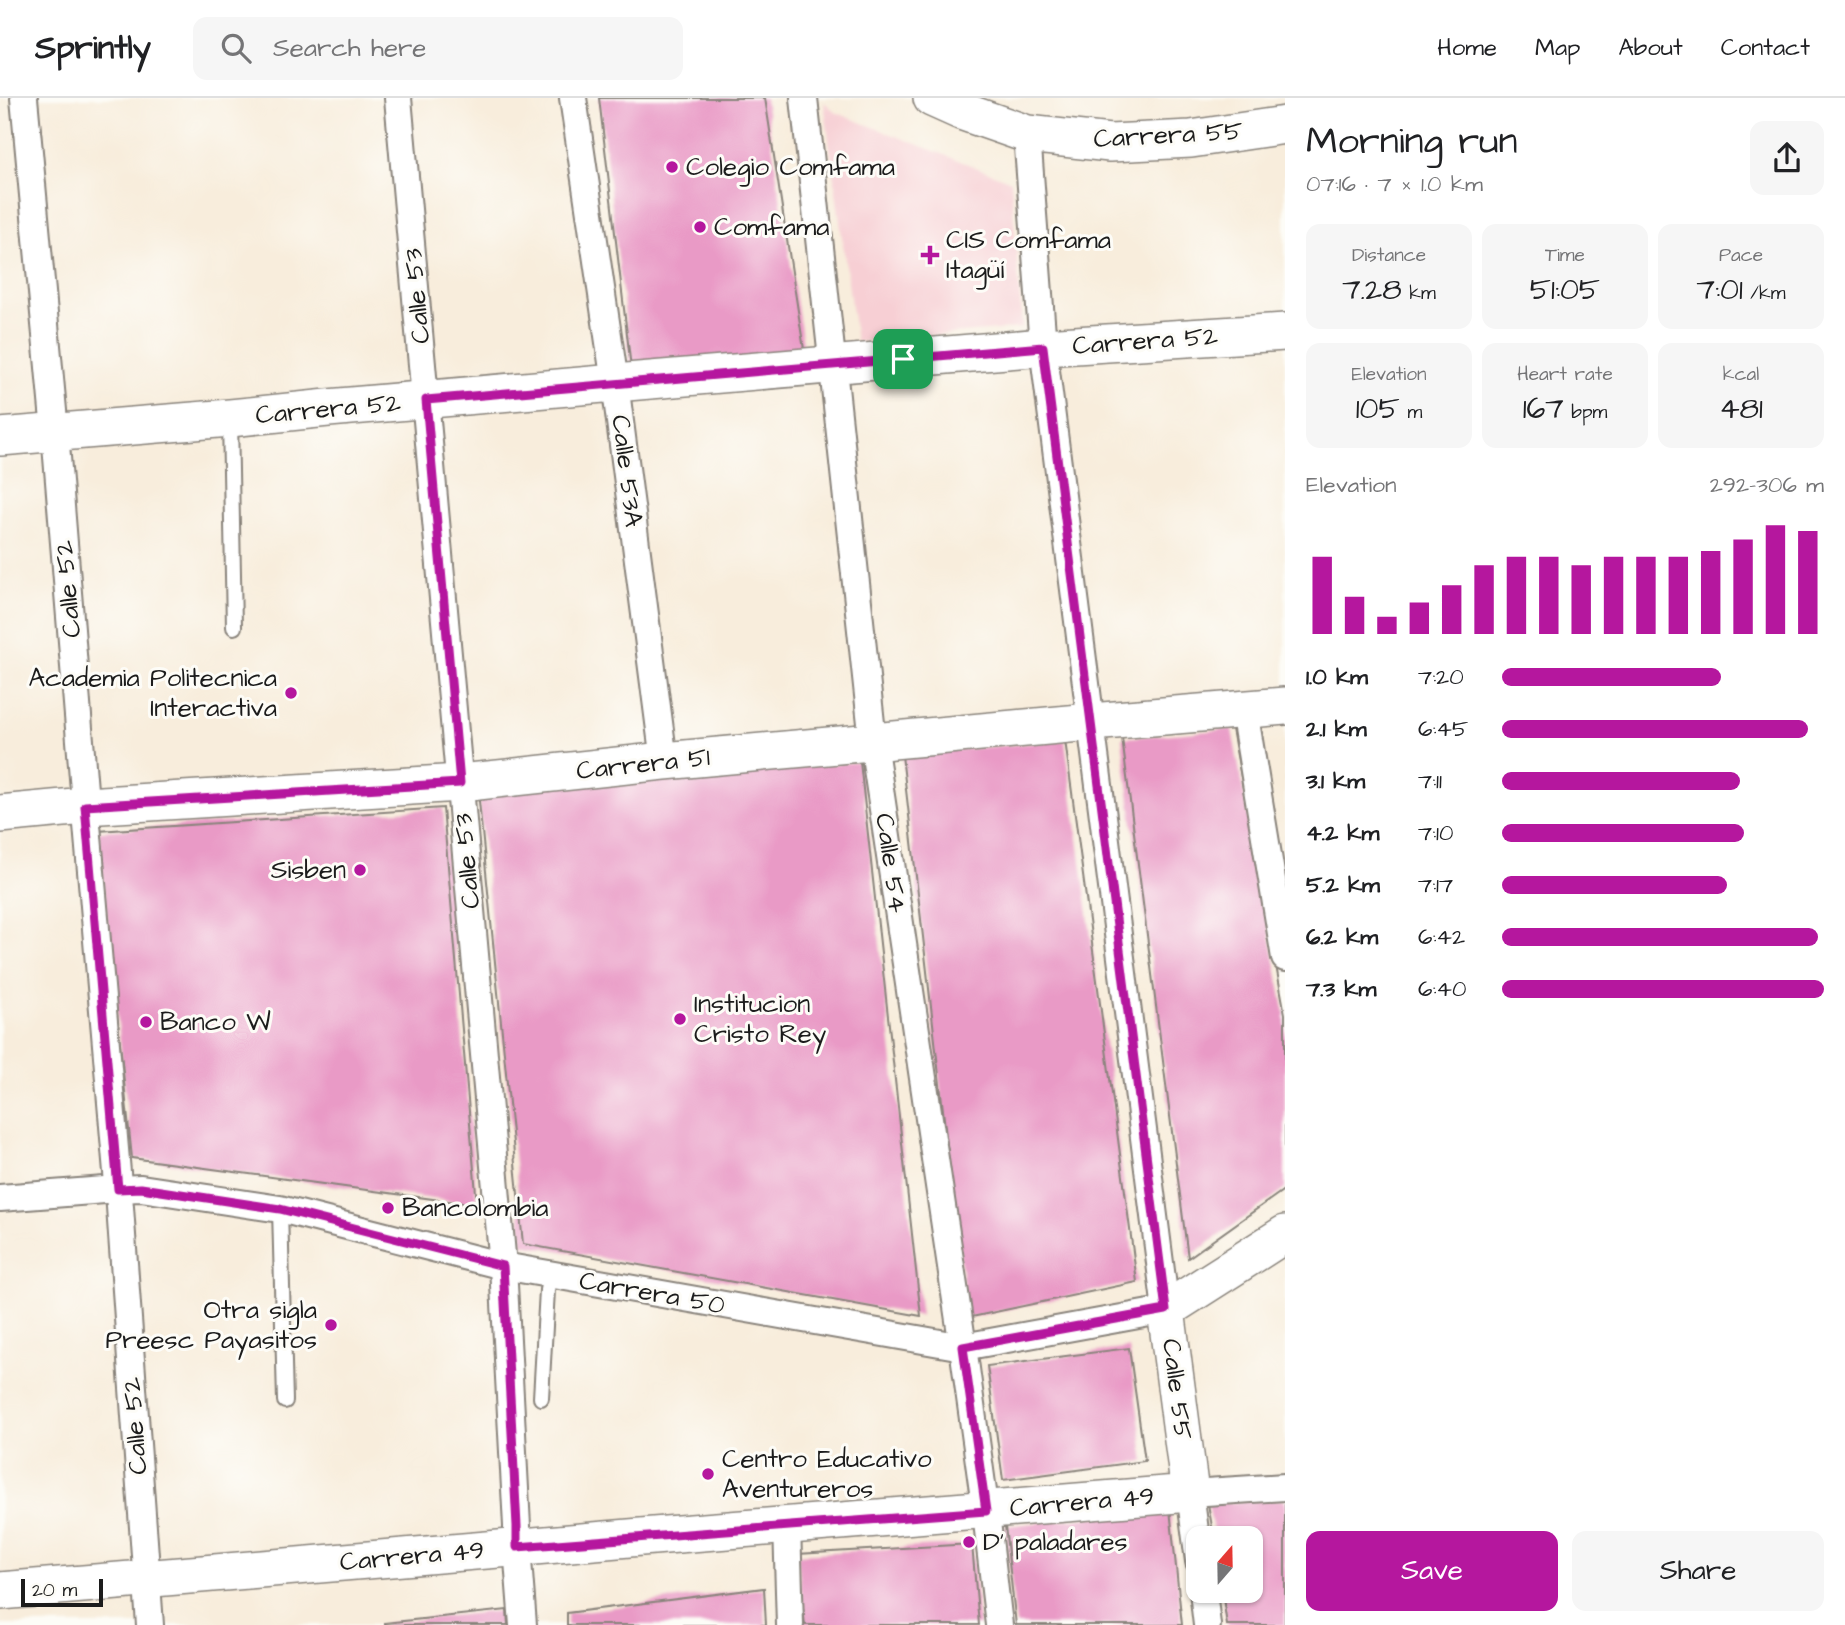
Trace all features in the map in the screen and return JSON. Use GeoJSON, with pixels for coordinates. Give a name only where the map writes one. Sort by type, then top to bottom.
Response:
{"type":"FeatureCollection","features":[{"type":"Feature","properties":{"kind":"main road","name":"Carrera 55"},"geometry":{"type":"LineString","coordinates":[[932,98],[1027,134],[1110,143],[1191,139],[1285,125]]}},
{"type":"Feature","properties":{"kind":"main road","name":"Carrera 52"},"geometry":{"type":"LineString","coordinates":[[0,437],[1043,347],[1285,332]]}},
{"type":"Feature","properties":{"kind":"main road","name":"Carrera 51"},"geometry":{"type":"LineString","coordinates":[[0,814],[85,806],[460,783],[664,761],[1285,706]]}},
{"type":"Feature","properties":{"kind":"main road","name":"Carrera 50"},"geometry":{"type":"LineString","coordinates":[[1166,1310],[1285,1234]]}},
{"type":"Feature","properties":{"kind":"main road","name":"Calle 55"},"geometry":{"type":"LineString","coordinates":[[1166,1310],[1190,1493]]}},
{"type":"Feature","properties":{"kind":"main road","name":"Carrera 49"},"geometry":{"type":"LineString","coordinates":[[0,1591],[1190,1493]]}},
{"type":"Feature","properties":{"kind":"street","name":"Calle 52"},"geometry":{"type":"LineString","coordinates":[[24,98],[55,432],[118,1189],[150,1625]]}},
{"type":"Feature","properties":{"kind":"street","name":"Calle 53"},"geometry":{"type":"LineString","coordinates":[[398,98],[503,1266],[523,1625]]}},
{"type":"Feature","properties":{"kind":"street","name":"Calle 53A"},"geometry":{"type":"LineString","coordinates":[[572,98],[615,383],[664,761]]}},
{"type":"Feature","properties":{"kind":"street","name":"Calle 54"},"geometry":{"type":"LineString","coordinates":[[804,98],[873,742],[963,1347],[999,1625]]}},
{"type":"Feature","properties":{"kind":"street","name":"Calle 55"},"geometry":{"type":"LineString","coordinates":[[1027,134],[1043,347],[1166,1310]]}},
{"type":"Feature","properties":{"kind":"street"},"geometry":{"type":"LineString","coordinates":[[1244,710],[1285,958]]}},
{"type":"Feature","properties":{"kind":"street","name":"Carrera 50"},"geometry":{"type":"LineString","coordinates":[[0,1198],[141,1188],[280,1209],[503,1266],[963,1347],[1166,1310]]}},
{"type":"Feature","properties":{"kind":"street","name":"Carrera 49"},"geometry":{"type":"LineString","coordinates":[[1190,1493],[1285,1487]]}},
{"type":"Feature","properties":{"kind":"street","name":"Calle 55"},"geometry":{"type":"LineString","coordinates":[[1190,1493],[1194,1526]]}},
{"type":"Feature","properties":{"kind":"street"},"geometry":{"type":"LineString","coordinates":[[787,1525],[790,1625]]}},
{"type":"Feature","properties":{"kind":"street"},"geometry":{"type":"LineString","coordinates":[[1204,1603],[1207,1625]]}},
{"type":"Feature","properties":{"kind":"lane"},"geometry":{"type":"LineString","coordinates":[[230,418],[234,627]]}},
{"type":"Feature","properties":{"kind":"lane"},"geometry":{"type":"LineString","coordinates":[[280,1209],[285,1401]]}},
{"type":"Feature","properties":{"kind":"lane"},"geometry":{"type":"LineString","coordinates":[[541,1398],[550,1275]]}},
{"type":"Feature","properties":{"kind":"shaded area","name":"CIS Comfama Itagüí"},"geometry":{"type":"Polygon","coordinates":[[[824,102],[835,112],[1011,181],[1022,328],[856,342],[824,102]]]}},
{"type":"Feature","properties":{"kind":"building","name":"Comfama"},"geometry":{"type":"Polygon","coordinates":[[[599,98],[765,98],[805,356],[631,368],[599,98]]]}},
{"type":"Feature","properties":{"kind":"building"},"geometry":{"type":"Polygon","coordinates":[[[1232,729],[1285,1014],[1285,1189],[1188,1258],[1122,738],[1232,729]]]}},
{"type":"Feature","properties":{"kind":"building"},"geometry":{"type":"Polygon","coordinates":[[[1065,740],[1137,1282],[967,1318],[902,755],[1065,740]]]}},
{"type":"Feature","properties":{"kind":"building"},"geometry":{"type":"Polygon","coordinates":[[[860,762],[921,1316],[523,1244],[478,791],[860,762]]]}},
{"type":"Feature","properties":{"kind":"building"},"geometry":{"type":"Polygon","coordinates":[[[443,808],[477,1205],[132,1158],[98,831],[443,808]]]}},
{"type":"Feature","properties":{"kind":"building"},"geometry":{"type":"Polygon","coordinates":[[[1129,1348],[1145,1461],[1003,1480],[987,1366],[1129,1348]]]}},
{"type":"Feature","properties":{"kind":"building"},"geometry":{"type":"Polygon","coordinates":[[[1285,1499],[1285,1625],[1227,1625],[1224,1603],[1264,1603],[1264,1526],[1212,1526],[1208,1504],[1285,1499]]]}},
{"type":"Feature","properties":{"kind":"building"},"geometry":{"type":"Polygon","coordinates":[[[1170,1509],[1182,1625],[1016,1625],[1005,1526],[1170,1509]]]}},
{"type":"Feature","properties":{"kind":"building"},"geometry":{"type":"Polygon","coordinates":[[[972,1544],[979,1625],[805,1625],[797,1554],[972,1544]]]}},
{"type":"Feature","properties":{"kind":"building"},"geometry":{"type":"Polygon","coordinates":[[[764,1588],[766,1625],[567,1625],[567,1613],[764,1588]]]}},
{"type":"Feature","properties":{"kind":"building"},"geometry":{"type":"Polygon","coordinates":[[[507,1610],[508,1625],[385,1625],[385,1623],[507,1610]]]}},
{"type":"Feature","properties":{"kind":"place","name":"Colegio Comfama"},"geometry":{"type":"Point","coordinates":[672,167]}},
{"type":"Feature","properties":{"kind":"place","name":"Comfama"},"geometry":{"type":"Point","coordinates":[700,227]}},
{"type":"Feature","properties":{"kind":"place","name":"CIS Comfama Itagüí"},"geometry":{"type":"Point","coordinates":[930,255]}},
{"type":"Feature","properties":{"kind":"place","name":"Academia Politecnica Interactiva"},"geometry":{"type":"Point","coordinates":[291,693]}},
{"type":"Feature","properties":{"kind":"place","name":"Sisben"},"geometry":{"type":"Point","coordinates":[360,870]}},
{"type":"Feature","properties":{"kind":"place","name":"Institucion Cristo Rey"},"geometry":{"type":"Point","coordinates":[680,1019]}},
{"type":"Feature","properties":{"kind":"place","name":"Banco W"},"geometry":{"type":"Point","coordinates":[146,1022]}},
{"type":"Feature","properties":{"kind":"place","name":"Bancolombia"},"geometry":{"type":"Point","coordinates":[388,1208]}},
{"type":"Feature","properties":{"kind":"place","name":"Otra sigla Preesc Payasitos"},"geometry":{"type":"Point","coordinates":[331,1325]}},
{"type":"Feature","properties":{"kind":"place","name":"Centro Educativo Aventureros"},"geometry":{"type":"Point","coordinates":[708,1474]}},
{"type":"Feature","properties":{"kind":"place","name":"D' paladares"},"geometry":{"type":"Point","coordinates":[969,1542]}},
{"type":"Feature","properties":{"kind":"route"},"geometry":{"type":"LineString","coordinates":[[1043,347],[1166,1310],[963,1347],[986,1511],[517,1547],[503,1266],[280,1209],[141,1188],[118,1189],[85,806],[460,783],[426,400],[903,359],[1043,347]]}}]}
